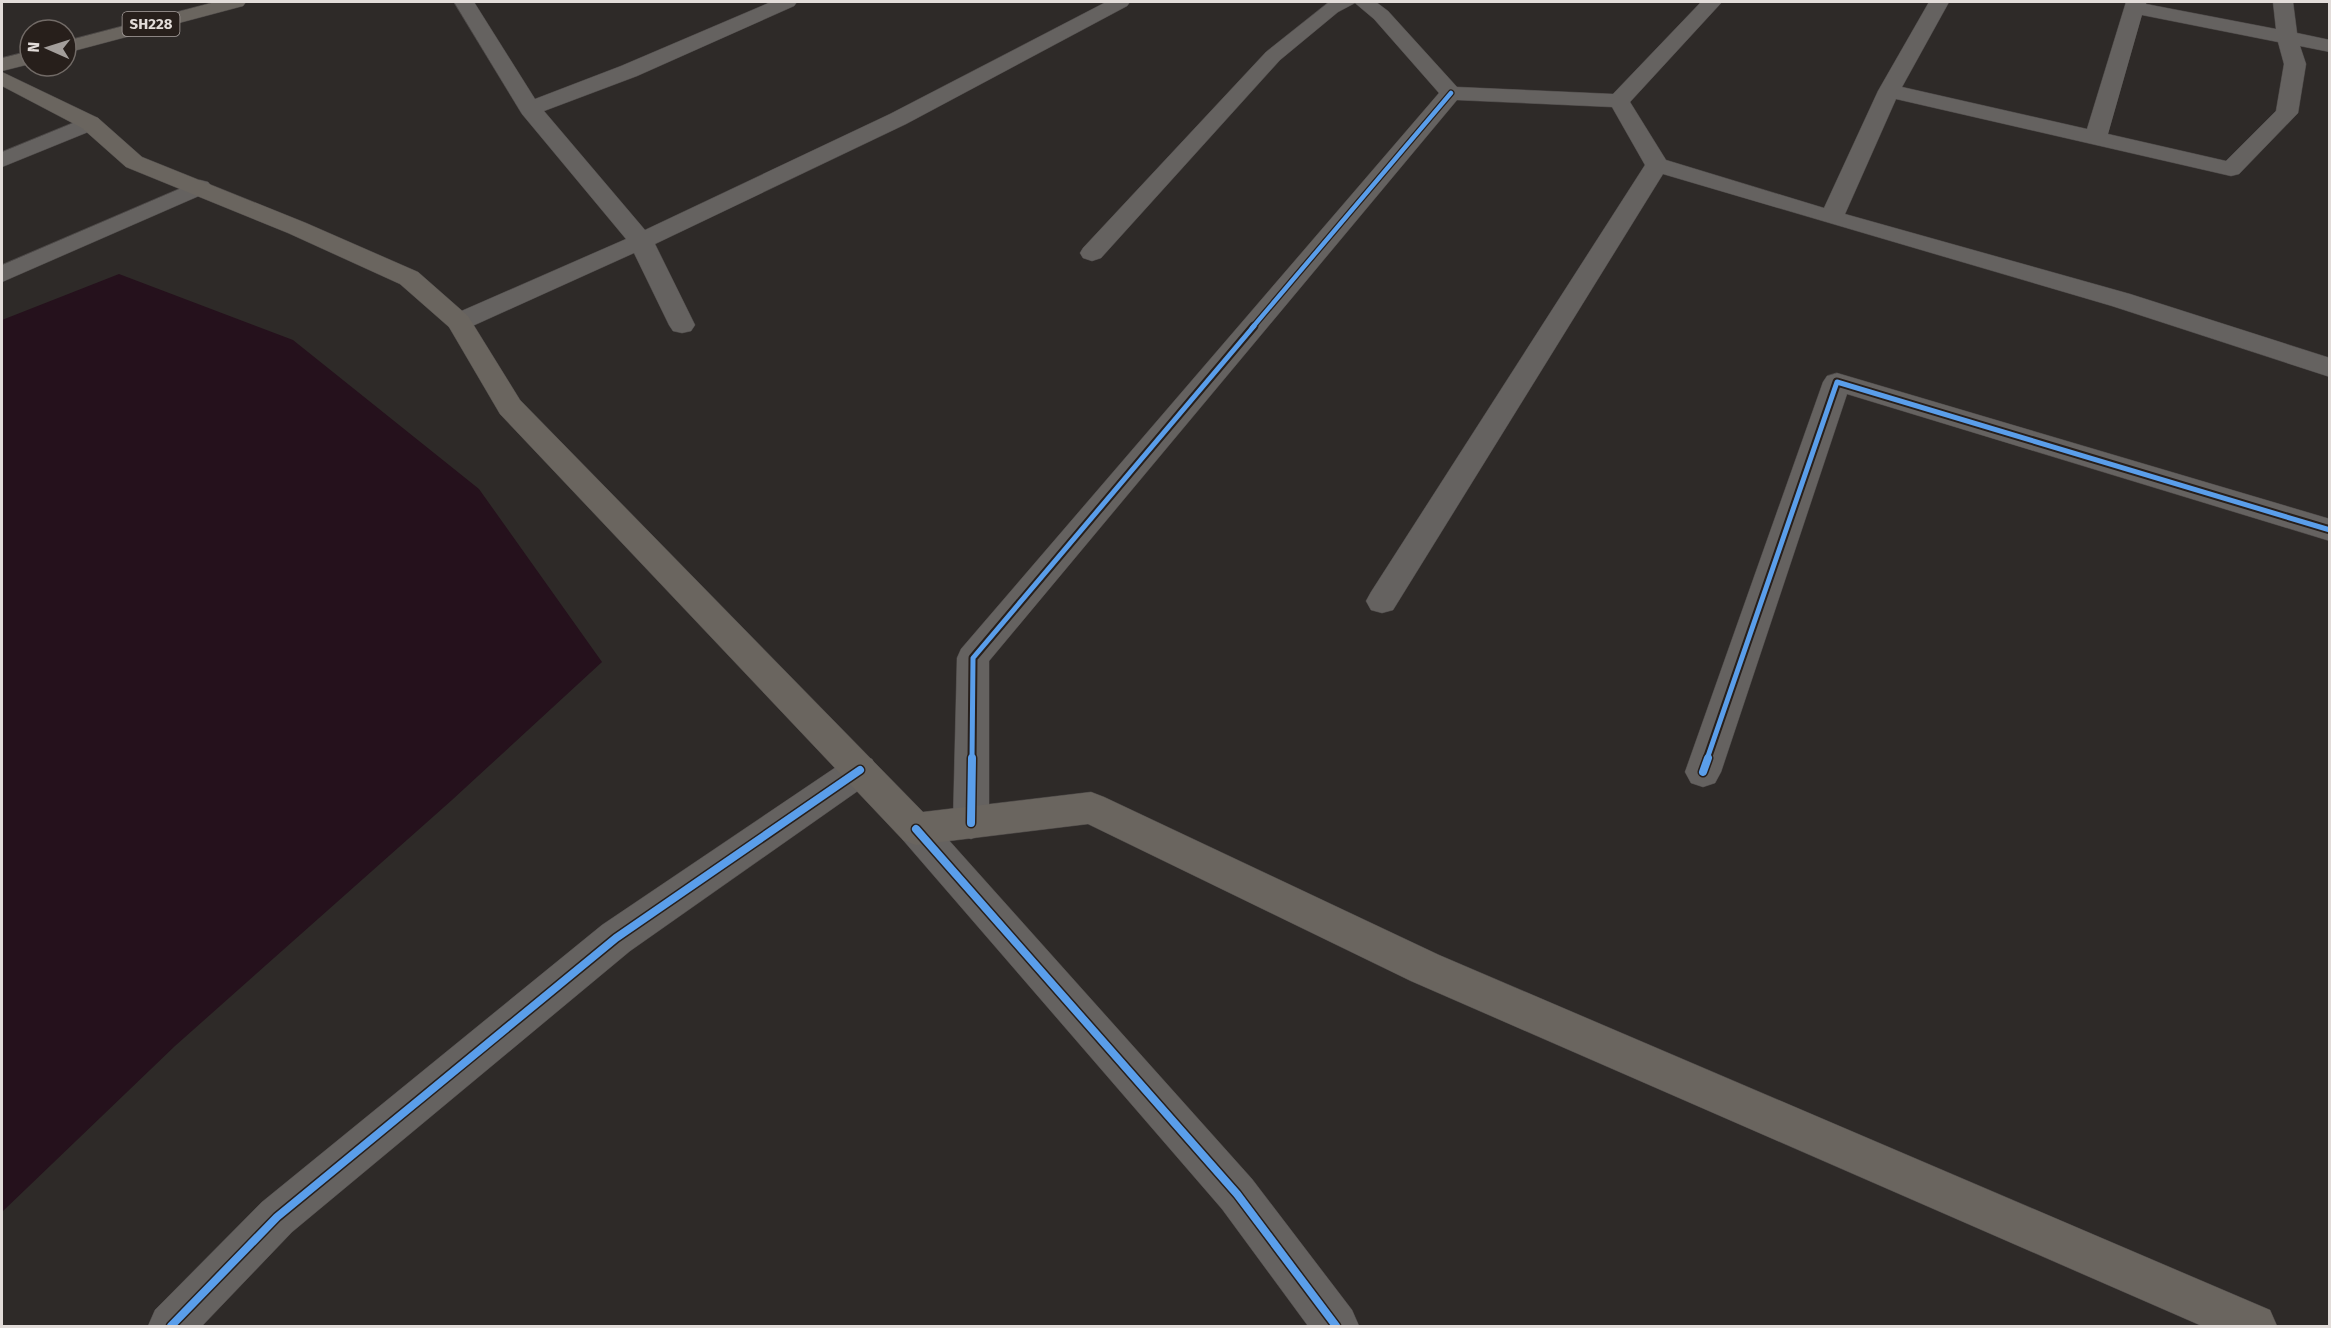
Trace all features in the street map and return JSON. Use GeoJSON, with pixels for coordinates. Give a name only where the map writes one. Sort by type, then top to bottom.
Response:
{"type":"FeatureCollection","features":[{"type":"Feature","properties":{"kind":"main road","name":"SH228"},"geometry":{"type":"LineString","coordinates":[[78,44],[236,2]]}},
{"type":"Feature","properties":{"kind":"main road"},"geometry":{"type":"LineString","coordinates":[[2,65],[18,60]]}},
{"type":"Feature","properties":{"kind":"main road"},"geometry":{"type":"LineString","coordinates":[[2,78],[90,123],[134,162],[200,187],[409,278],[459,322],[510,407],[916,829],[1091,808],[1425,968],[2254,1326]]}},
{"type":"Feature","properties":{"kind":"street"},"geometry":{"type":"LineString","coordinates":[[530,109],[629,71],[787,2]]}},
{"type":"Feature","properties":{"kind":"street"},"geometry":{"type":"LineString","coordinates":[[459,322],[640,241],[898,119],[1120,2]]}},
{"type":"Feature","properties":{"kind":"street"},"geometry":{"type":"LineString","coordinates":[[1092,253],[1273,56],[1331,8],[1346,2]]}},
{"type":"Feature","properties":{"kind":"street"},"geometry":{"type":"LineString","coordinates":[[1364,2],[1381,15],[1397,36],[1452,93],[1618,101],[1712,2]]}},
{"type":"Feature","properties":{"kind":"street"},"geometry":{"type":"LineString","coordinates":[[1831,218],[1890,91],[1939,2]]}},
{"type":"Feature","properties":{"kind":"street"},"geometry":{"type":"LineString","coordinates":[[1890,91],[2096,136],[2231,169],[2287,113],[2295,64],[2287,38],[2283,2]]}},
{"type":"Feature","properties":{"kind":"street"},"geometry":{"type":"LineString","coordinates":[[471,3],[530,109],[640,241],[682,325]]}},
{"type":"Feature","properties":{"kind":"street"},"geometry":{"type":"LineString","coordinates":[[2096,136],[2136,5],[2330,46]]}},
{"type":"Feature","properties":{"kind":"street"},"geometry":{"type":"LineString","coordinates":[[971,823],[973,658],[1452,93]]}},
{"type":"Feature","properties":{"kind":"street"},"geometry":{"type":"LineString","coordinates":[[1618,101],[1657,165],[1831,218],[2121,300],[2330,368]]}},
{"type":"Feature","properties":{"kind":"street"},"geometry":{"type":"LineString","coordinates":[[2,160],[90,123]]}},
{"type":"Feature","properties":{"kind":"street"},"geometry":{"type":"LineString","coordinates":[[1382,601],[1657,165]]}},
{"type":"Feature","properties":{"kind":"street"},"geometry":{"type":"LineString","coordinates":[[2,274],[200,187]]}},
{"type":"Feature","properties":{"kind":"street"},"geometry":{"type":"LineString","coordinates":[[1703,772],[1837,382],[2330,530]]}},
{"type":"Feature","properties":{"kind":"street"},"geometry":{"type":"LineString","coordinates":[[171,1326],[278,1217],[616,938],[860,770]]}},
{"type":"Feature","properties":{"kind":"street"},"geometry":{"type":"LineString","coordinates":[[916,829],[1237,1194],[1336,1326]]}},
{"type":"Feature","properties":{"kind":"shaded area"},"geometry":{"type":"Polygon","coordinates":[[[119,274],[293,340],[479,489],[602,662],[452,800],[175,1046],[2,1212],[2,320],[119,274]]]}},
{"type":"Feature","properties":{"kind":"cycle path"},"geometry":{"type":"LineString","coordinates":[[971,823],[973,658],[1451,93]]}},
{"type":"Feature","properties":{"kind":"cycle path"},"geometry":{"type":"LineString","coordinates":[[1703,772],[1837,382],[2330,530]]}},
{"type":"Feature","properties":{"kind":"cycle path"},"geometry":{"type":"LineString","coordinates":[[171,1326],[277,1217],[616,938],[860,770]]}},
{"type":"Feature","properties":{"kind":"cycle path"},"geometry":{"type":"LineString","coordinates":[[916,829],[1237,1194],[1336,1326]]}}]}
